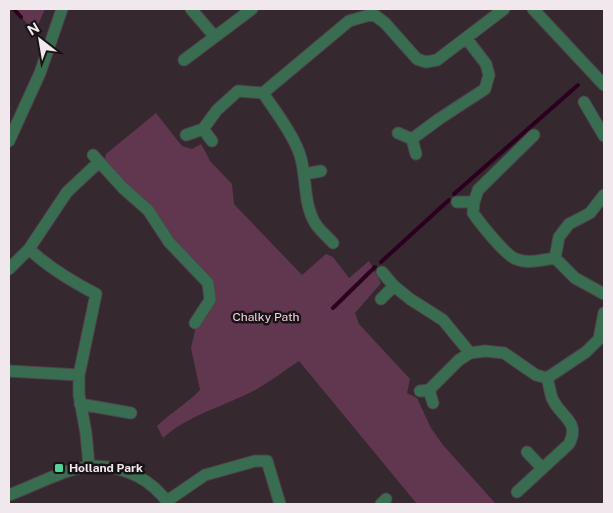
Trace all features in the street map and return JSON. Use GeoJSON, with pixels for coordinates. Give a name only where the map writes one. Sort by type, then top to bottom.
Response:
{"type":"FeatureCollection","features":[{"type":"Feature","properties":{"kind":"street"},"geometry":{"type":"LineString","coordinates":[[9,141],[40,73],[62,9]]}},
{"type":"Feature","properties":{"kind":"street"},"geometry":{"type":"LineString","coordinates":[[191,9],[215,37]]}},
{"type":"Feature","properties":{"kind":"street"},"geometry":{"type":"LineString","coordinates":[[184,60],[252,9]]}},
{"type":"Feature","properties":{"kind":"street"},"geometry":{"type":"LineString","coordinates":[[186,135],[203,130],[217,110],[238,91],[262,93],[349,21],[374,11],[417,59],[426,62],[437,60],[504,9]]}},
{"type":"Feature","properties":{"kind":"street"},"geometry":{"type":"LineString","coordinates":[[533,9],[604,85]]}},
{"type":"Feature","properties":{"kind":"street"},"geometry":{"type":"LineString","coordinates":[[412,139],[484,89],[489,74],[486,64],[466,38]]}},
{"type":"Feature","properties":{"kind":"street"},"geometry":{"type":"LineString","coordinates":[[262,93],[281,120],[299,153],[305,174],[307,201],[315,223],[333,243]]}},
{"type":"Feature","properties":{"kind":"street"},"geometry":{"type":"LineString","coordinates":[[584,102],[604,136]]}},
{"type":"Feature","properties":{"kind":"street"},"geometry":{"type":"LineString","coordinates":[[203,130],[212,141]]}},
{"type":"Feature","properties":{"kind":"street"},"geometry":{"type":"LineString","coordinates":[[398,133],[412,139]]}},
{"type":"Feature","properties":{"kind":"street"},"geometry":{"type":"LineString","coordinates":[[534,135],[478,190],[473,213],[482,226],[514,259],[529,262],[555,258]]}},
{"type":"Feature","properties":{"kind":"street"},"geometry":{"type":"LineString","coordinates":[[412,139],[416,154]]}},
{"type":"Feature","properties":{"kind":"street"},"geometry":{"type":"LineString","coordinates":[[9,269],[29,249],[67,192],[96,158],[123,188],[148,210],[169,242],[208,282],[210,300],[195,323]]}},
{"type":"Feature","properties":{"kind":"street"},"geometry":{"type":"LineString","coordinates":[[305,174],[321,172]]}},
{"type":"Feature","properties":{"kind":"street"},"geometry":{"type":"LineString","coordinates":[[555,258],[559,237],[570,224],[590,213],[604,195]]}},
{"type":"Feature","properties":{"kind":"street"},"geometry":{"type":"LineString","coordinates":[[457,202],[474,202]]}},
{"type":"Feature","properties":{"kind":"street"},"geometry":{"type":"LineString","coordinates":[[29,249],[44,264],[96,294],[79,375],[80,404],[86,433],[89,466]]}},
{"type":"Feature","properties":{"kind":"street"},"geometry":{"type":"LineString","coordinates":[[555,258],[575,278],[604,294]]}},
{"type":"Feature","properties":{"kind":"street"},"geometry":{"type":"LineString","coordinates":[[382,272],[394,286],[421,307],[443,320],[470,353]]}},
{"type":"Feature","properties":{"kind":"street"},"geometry":{"type":"LineString","coordinates":[[381,299],[394,286]]}},
{"type":"Feature","properties":{"kind":"street"},"geometry":{"type":"LineString","coordinates":[[433,403],[424,391],[459,360],[470,353],[484,351],[504,353],[536,375],[548,378],[602,342],[604,313]]}},
{"type":"Feature","properties":{"kind":"street"},"geometry":{"type":"LineString","coordinates":[[9,371],[79,375]]}},
{"type":"Feature","properties":{"kind":"street"},"geometry":{"type":"LineString","coordinates":[[517,492],[569,444],[574,430],[552,398],[548,378]]}},
{"type":"Feature","properties":{"kind":"street"},"geometry":{"type":"LineString","coordinates":[[80,404],[131,413]]}},
{"type":"Feature","properties":{"kind":"street"},"geometry":{"type":"LineString","coordinates":[[527,452],[542,468]]}},
{"type":"Feature","properties":{"kind":"street"},"geometry":{"type":"LineString","coordinates":[[9,495],[68,471],[89,466],[112,467],[141,478],[156,489],[168,503],[205,475],[255,461],[267,461],[280,504]]}},
{"type":"Feature","properties":{"kind":"green space"},"geometry":{"type":"Polygon","coordinates":[[[14,9],[45,9],[35,32],[14,9]]]}},
{"type":"Feature","properties":{"kind":"green space","name":"Chalky Path"},"geometry":{"type":"Polygon","coordinates":[[[156,113],[182,146],[192,149],[201,144],[210,161],[232,184],[234,204],[302,275],[326,254],[333,257],[349,278],[369,261],[381,283],[355,313],[359,324],[410,379],[407,393],[417,398],[431,428],[443,445],[496,504],[417,504],[299,361],[268,383],[196,416],[163,438],[157,426],[200,390],[191,348],[210,281],[104,161],[106,154],[156,113]]]}},
{"type":"Feature","properties":{"kind":"waterway"},"geometry":{"type":"LineString","coordinates":[[14,9],[21,17]]}},
{"type":"Feature","properties":{"kind":"waterway"},"geometry":{"type":"LineString","coordinates":[[454,194],[578,85]]}},
{"type":"Feature","properties":{"kind":"waterway"},"geometry":{"type":"LineString","coordinates":[[381,262],[449,200]]}},
{"type":"Feature","properties":{"kind":"waterway"},"geometry":{"type":"LineString","coordinates":[[333,308],[375,267]]}},
{"type":"Feature","properties":{"kind":"place","name":"Holland Park"},"geometry":{"type":"Point","coordinates":[59,468]}}]}
